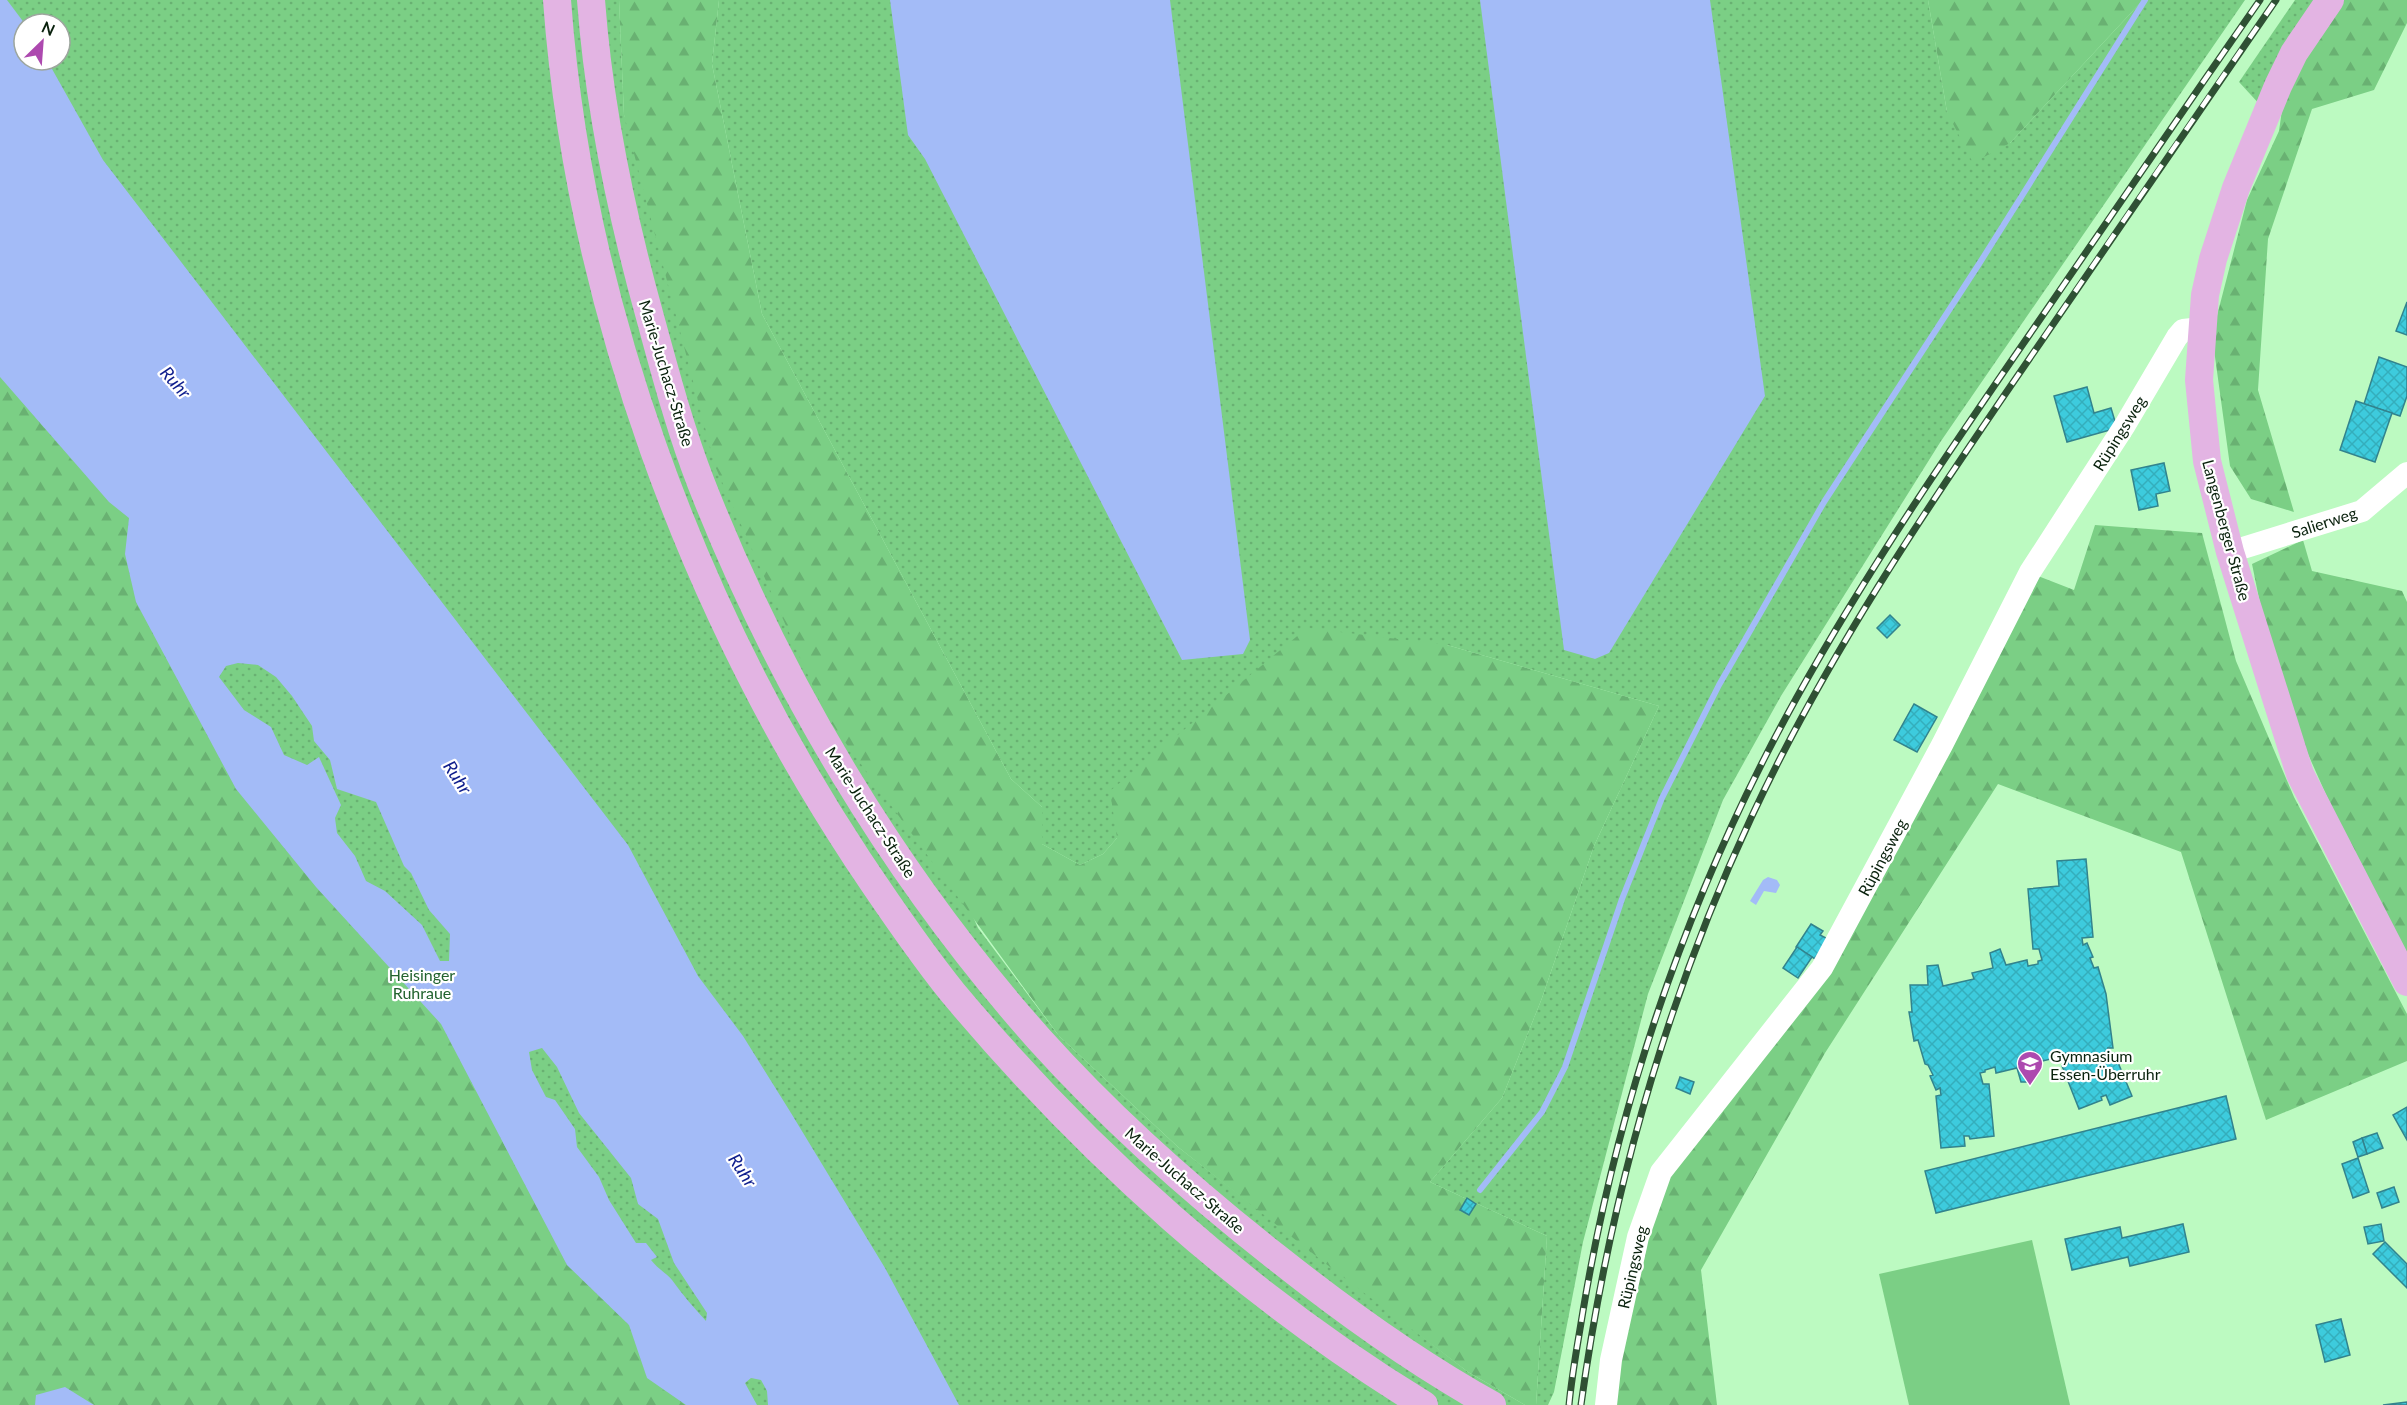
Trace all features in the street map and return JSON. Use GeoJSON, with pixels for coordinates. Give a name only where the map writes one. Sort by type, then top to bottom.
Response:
{"type":"FeatureCollection","features":[{"type":"Feature","properties":{"kind":"main road"},"geometry":{"type":"LineString","coordinates":[[556,0],[560,48],[580,171],[631,384],[662,473],[727,631],[773,720],[829,816],[885,900],[952,991],[1095,1147],[1187,1232],[1299,1321],[1424,1405]]}},
{"type":"Feature","properties":{"kind":"main road","name":"Marie-Juchacz-Straße"},"geometry":{"type":"LineString","coordinates":[[591,0],[595,45],[612,159],[633,256],[667,379],[700,482],[753,602],[792,681],[858,796],[910,873],[975,961],[1040,1040],[1121,1124],[1209,1204],[1317,1289],[1409,1354],[1492,1405]]}},
{"type":"Feature","properties":{"kind":"main road","name":"Langenberger Straße"},"geometry":{"type":"LineString","coordinates":[[2330,0],[2294,53],[2236,188],[2213,259],[2202,328],[2199,380],[2207,461],[2230,552],[2300,774],[2407,982]]}},
{"type":"Feature","properties":{"kind":"street","name":"Rüpingsweg"},"geometry":{"type":"LineString","coordinates":[[1606,1405],[1611,1360],[1638,1237],[1661,1172],[1822,968],[1942,745],[2030,572],[2125,424],[2177,337],[2183,330],[2202,328]]}},
{"type":"Feature","properties":{"kind":"street","name":"Salierweg"},"geometry":{"type":"LineString","coordinates":[[2230,552],[2361,511],[2407,473]]}},
{"type":"Feature","properties":{"kind":"green space","name":"Heisinger Ruhraue"},"geometry":{"type":"Polygon","coordinates":[[[0,0],[619,0],[624,115],[978,928],[1059,1036],[1178,1147],[1468,1372],[1525,1405],[0,1405],[0,0]]]}},
{"type":"Feature","properties":{"kind":"green space"},"geometry":{"type":"Polygon","coordinates":[[[619,0],[719,0],[712,64],[762,314],[1011,779],[1042,807],[1042,844],[1080,865],[1103,854],[1117,838],[1110,791],[1307,628],[1447,645],[1659,706],[1594,846],[1542,998],[1502,1098],[1430,1182],[1547,1236],[1536,1405],[1525,1405],[1468,1372],[1330,1267],[1178,1147],[1059,1036],[826,716],[715,466],[624,115],[619,0]]]}},
{"type":"Feature","properties":{"kind":"green space"},"geometry":{"type":"Polygon","coordinates":[[[719,0],[1928,0],[1947,112],[2010,143],[2143,0],[2245,0],[1941,441],[1781,696],[1723,800],[1648,994],[1583,1242],[1554,1392],[1548,1405],[1536,1405],[1547,1236],[1430,1182],[1502,1098],[1542,998],[1594,846],[1659,706],[1447,645],[1117,838],[1103,854],[1080,865],[1042,844],[1042,807],[1011,779],[762,314],[712,64],[719,0]]]}},
{"type":"Feature","properties":{"kind":"green space"},"geometry":{"type":"Polygon","coordinates":[[[1928,0],[2143,0],[2010,143],[1973,163],[1947,112],[1928,0]]]}},
{"type":"Feature","properties":{"kind":"green space"},"geometry":{"type":"Polygon","coordinates":[[[2295,0],[2323,0],[2262,107],[2239,82],[2295,0]]]}},
{"type":"Feature","properties":{"kind":"green space"},"geometry":{"type":"Polygon","coordinates":[[[2336,0],[2407,0],[2407,23],[2374,90],[2312,109],[2268,239],[2258,390],[2294,512],[2251,499],[2230,466],[2212,335],[2247,200],[2279,131],[2285,89],[2336,0]]]}},
{"type":"Feature","properties":{"kind":"green space"},"geometry":{"type":"Polygon","coordinates":[[[0,377],[108,502],[129,518],[125,554],[136,603],[236,789],[316,887],[441,1024],[567,1265],[629,1325],[647,1378],[685,1405],[94,1405],[86,1398],[37,1395],[35,1405],[0,1405],[0,377]]]}},
{"type":"Feature","properties":{"kind":"green space"},"geometry":{"type":"Polygon","coordinates":[[[2095,525],[2202,533],[2236,661],[2294,797],[2407,1014],[2407,1061],[2266,1120],[2181,852],[1998,784],[1825,1053],[1701,1270],[1717,1405],[1610,1405],[1615,1359],[1665,1176],[1808,996],[2038,576],[2074,590],[2095,525]]]}},
{"type":"Feature","properties":{"kind":"green space"},"geometry":{"type":"Polygon","coordinates":[[[2303,540],[2312,571],[2402,591],[2407,602],[2407,964],[2367,887],[2276,682],[2252,564],[2303,540]]]}},
{"type":"Feature","properties":{"kind":"green space"},"geometry":{"type":"Polygon","coordinates":[[[2032,1240],[2070,1405],[1909,1405],[1879,1274],[2032,1240]]]}},
{"type":"Feature","properties":{"kind":"water","name":"Ruhr"},"geometry":{"type":"Polygon","coordinates":[[[0,0],[7,0],[16,12],[12,12],[12,72],[54,72],[103,160],[628,845],[698,976],[743,1036],[791,1113],[885,1268],[959,1405],[768,1405],[767,1391],[761,1380],[751,1378],[745,1383],[757,1405],[686,1405],[647,1378],[629,1325],[567,1265],[441,1024],[316,887],[236,789],[136,602],[125,554],[129,518],[109,502],[0,377],[0,0]],[[238,663],[226,666],[219,677],[244,710],[271,727],[284,755],[307,765],[319,757],[341,805],[335,818],[337,833],[355,856],[366,881],[385,891],[422,925],[440,961],[449,961],[450,934],[429,910],[411,873],[404,866],[376,802],[337,789],[330,760],[314,741],[312,726],[276,677],[258,665],[238,663]],[[542,1048],[529,1052],[532,1070],[546,1097],[555,1100],[575,1129],[577,1147],[599,1177],[609,1200],[636,1243],[646,1243],[657,1257],[651,1260],[672,1280],[706,1321],[707,1313],[674,1263],[658,1219],[638,1204],[631,1178],[579,1113],[557,1067],[542,1048]]]}},
{"type":"Feature","properties":{"kind":"water"},"geometry":{"type":"Polygon","coordinates":[[[890,0],[1170,0],[1250,640],[1243,654],[1182,660],[925,159],[908,135],[890,0]]]}},
{"type":"Feature","properties":{"kind":"water"},"geometry":{"type":"Polygon","coordinates":[[[1480,0],[1710,0],[1765,396],[1609,653],[1595,659],[1564,650],[1480,0]]]}},
{"type":"Feature","properties":{"kind":"water"},"geometry":{"type":"Polygon","coordinates":[[[1768,877],[1777,880],[1780,885],[1776,893],[1764,891],[1756,905],[1750,901],[1763,880],[1768,877]]]}},
{"type":"Feature","properties":{"kind":"water"},"geometry":{"type":"Polygon","coordinates":[[[65,1387],[94,1405],[35,1405],[36,1395],[65,1387]]]}},
{"type":"Feature","properties":{"kind":"building"},"geometry":{"type":"Polygon","coordinates":[[[2407,302],[2407,335],[2396,331],[2407,302]]]}},
{"type":"Feature","properties":{"kind":"building"},"geometry":{"type":"Polygon","coordinates":[[[2379,357],[2407,367],[2407,396],[2400,416],[2364,404],[2379,357]]]}},
{"type":"Feature","properties":{"kind":"building"},"geometry":{"type":"Polygon","coordinates":[[[2087,387],[2094,413],[2111,408],[2117,428],[2067,442],[2054,396],[2087,387]]]}},
{"type":"Feature","properties":{"kind":"building"},"geometry":{"type":"Polygon","coordinates":[[[2356,401],[2392,413],[2375,462],[2340,450],[2356,401]]]}},
{"type":"Feature","properties":{"kind":"building"},"geometry":{"type":"Polygon","coordinates":[[[2164,463],[2170,491],[2156,494],[2158,506],[2139,510],[2131,470],[2164,463]]]}},
{"type":"Feature","properties":{"kind":"building"},"geometry":{"type":"Polygon","coordinates":[[[1890,615],[1900,625],[1887,638],[1877,628],[1890,615]]]}},
{"type":"Feature","properties":{"kind":"building"},"geometry":{"type":"Polygon","coordinates":[[[1914,704],[1937,717],[1917,752],[1894,740],[1914,704]]]}},
{"type":"Feature","properties":{"kind":"building"},"geometry":{"type":"Polygon","coordinates":[[[2086,859],[2093,937],[2082,938],[2083,945],[2087,943],[2093,957],[2090,958],[2094,968],[2098,967],[2106,994],[2113,1048],[2108,1048],[2110,1054],[2114,1053],[2132,1096],[2110,1105],[2106,1095],[2101,1097],[2102,1100],[2079,1109],[2062,1066],[2067,1064],[2065,1053],[2060,1054],[2060,1051],[2050,1054],[2051,1059],[2030,1064],[2032,1082],[2021,1082],[2017,1068],[1996,1073],[1995,1067],[1980,1073],[1983,1084],[1989,1084],[1994,1136],[1970,1139],[1969,1136],[1964,1136],[1965,1146],[1941,1148],[1936,1096],[1941,1095],[1940,1088],[1936,1090],[1930,1076],[1933,1075],[1928,1065],[1925,1064],[1918,1040],[1914,1041],[1909,1012],[1912,1012],[1910,985],[1928,985],[1927,966],[1938,965],[1943,986],[1974,979],[1972,973],[1993,968],[1990,953],[2000,949],[2006,965],[2027,960],[2028,966],[2038,964],[2038,961],[2042,960],[2039,949],[2033,949],[2028,889],[2059,886],[2057,861],[2086,859]]]}},
{"type":"Feature","properties":{"kind":"building"},"geometry":{"type":"Polygon","coordinates":[[[1811,924],[1823,931],[1820,935],[1828,939],[1815,959],[1796,947],[1811,924]]]}},
{"type":"Feature","properties":{"kind":"building"},"geometry":{"type":"Polygon","coordinates":[[[1797,947],[1812,957],[1798,978],[1783,968],[1797,947]]]}},
{"type":"Feature","properties":{"kind":"building"},"geometry":{"type":"Polygon","coordinates":[[[1680,1077],[1694,1082],[1690,1094],[1676,1088],[1680,1077]]]}},
{"type":"Feature","properties":{"kind":"building"},"geometry":{"type":"Polygon","coordinates":[[[2226,1096],[2236,1139],[1936,1213],[1925,1171],[2226,1096]]]}},
{"type":"Feature","properties":{"kind":"building"},"geometry":{"type":"Polygon","coordinates":[[[2407,1107],[2407,1140],[2393,1115],[2407,1107]]]}},
{"type":"Feature","properties":{"kind":"building"},"geometry":{"type":"Polygon","coordinates":[[[2377,1133],[2383,1148],[2367,1154],[2362,1138],[2377,1133]]]}},
{"type":"Feature","properties":{"kind":"building"},"geometry":{"type":"Polygon","coordinates":[[[2362,1138],[2367,1154],[2358,1157],[2353,1142],[2362,1138]]]}},
{"type":"Feature","properties":{"kind":"building"},"geometry":{"type":"Polygon","coordinates":[[[2358,1158],[2369,1192],[2353,1198],[2342,1164],[2358,1158]]]}},
{"type":"Feature","properties":{"kind":"building"},"geometry":{"type":"Polygon","coordinates":[[[2394,1187],[2399,1202],[2382,1208],[2377,1193],[2394,1187]]]}},
{"type":"Feature","properties":{"kind":"building"},"geometry":{"type":"Polygon","coordinates":[[[1467,1198],[1476,1204],[1469,1215],[1460,1210],[1467,1198]]]}},
{"type":"Feature","properties":{"kind":"building"},"geometry":{"type":"Polygon","coordinates":[[[2183,1224],[2189,1252],[2130,1266],[2128,1257],[2072,1270],[2065,1239],[2120,1227],[2122,1238],[2183,1224]]]}},
{"type":"Feature","properties":{"kind":"building"},"geometry":{"type":"Polygon","coordinates":[[[2381,1224],[2384,1241],[2368,1244],[2364,1227],[2381,1224]]]}},
{"type":"Feature","properties":{"kind":"building"},"geometry":{"type":"Polygon","coordinates":[[[2385,1242],[2407,1264],[2407,1288],[2373,1254],[2385,1242]]]}},
{"type":"Feature","properties":{"kind":"building"},"geometry":{"type":"Polygon","coordinates":[[[2341,1319],[2350,1355],[2325,1362],[2316,1325],[2341,1319]]]}},
{"type":"Feature","properties":{"kind":"building"},"geometry":{"type":"Polygon","coordinates":[[[2407,1402],[2407,1405],[2383,1405],[2407,1402]]]}},
{"type":"Feature","properties":{"kind":"waterway"},"geometry":{"type":"LineString","coordinates":[[1480,1190],[1542,1112],[1565,1067],[1622,899],[1662,798],[1719,685],[1824,502],[1979,264],[2145,0]]}},
{"type":"Feature","properties":{"kind":"railway"},"geometry":{"type":"LineString","coordinates":[[1569,1405],[1573,1369],[1598,1230],[1639,1072],[1692,918],[1759,769],[1824,649],[1911,510],[2260,0]]}},
{"type":"Feature","properties":{"kind":"railway"},"geometry":{"type":"LineString","coordinates":[[1581,1405],[1607,1254],[1624,1179],[1666,1032],[1720,888],[1780,759],[1843,644],[1913,532],[2276,0]]}},
{"type":"Feature","properties":{"kind":"place","name":"Gymnasium Essen-Überruhr"},"geometry":{"type":"Point","coordinates":[2030,1087]}}]}
